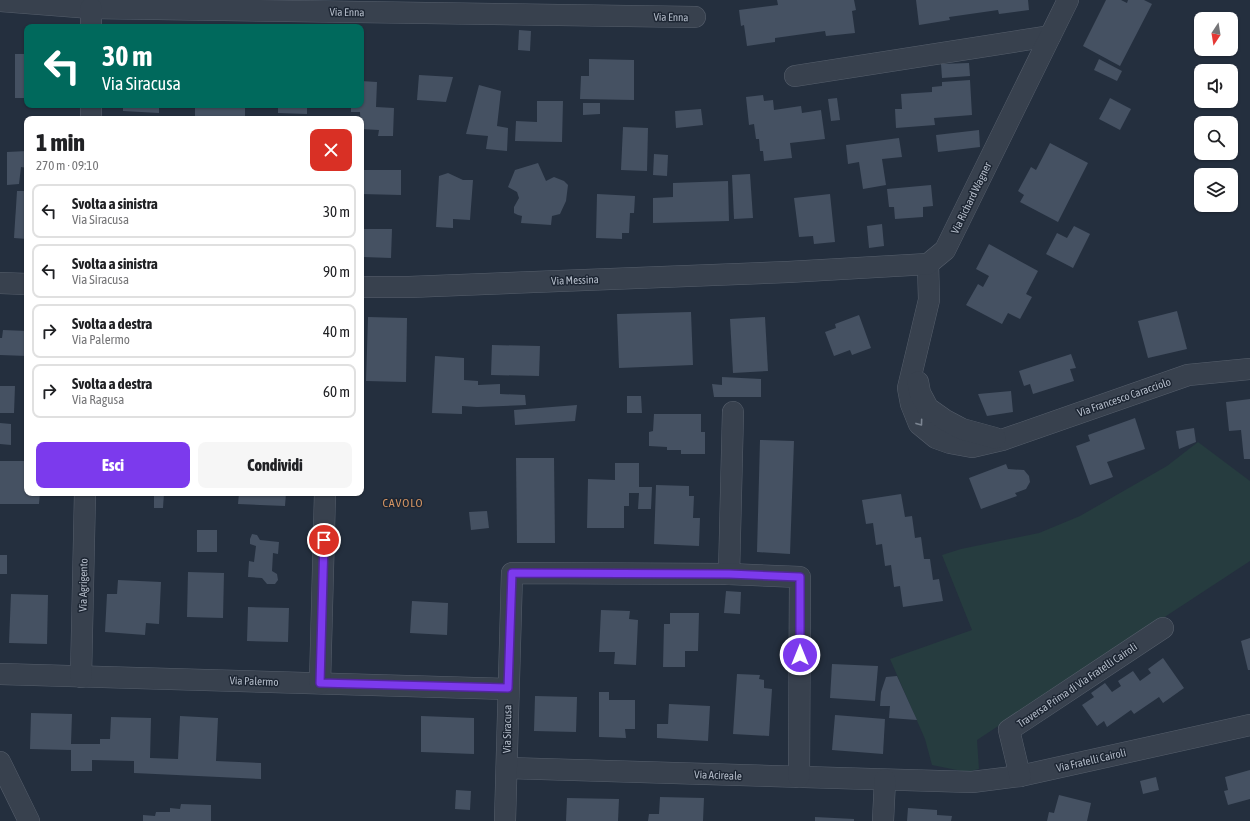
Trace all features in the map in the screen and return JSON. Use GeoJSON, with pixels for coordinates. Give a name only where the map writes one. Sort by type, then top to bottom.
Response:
{"type":"FeatureCollection","features":[{"type":"Feature","properties":{"kind":"street","name":"Via Richard Wagner"},"geometry":{"type":"LineString","coordinates":[[928,264],[945,250],[1068,0]]}},
{"type":"Feature","properties":{"kind":"street","name":"Via Enna"},"geometry":{"type":"LineString","coordinates":[[0,1],[91,18],[695,17]]}},
{"type":"Feature","properties":{"kind":"street"},"geometry":{"type":"LineString","coordinates":[[795,76],[1050,36]]}},
{"type":"Feature","properties":{"kind":"street","name":"Via Messina"},"geometry":{"type":"LineString","coordinates":[[364,287],[409,287],[788,272],[928,264]]}},
{"type":"Feature","properties":{"kind":"street","name":"Via Francesco Caracciolo"},"geometry":{"type":"LineString","coordinates":[[928,264],[929,300],[908,388],[911,404],[919,424],[936,438],[950,443],[972,447],[1002,440],[1188,375],[1250,369]]}},
{"type":"Feature","properties":{"kind":"street"},"geometry":{"type":"LineString","coordinates":[[0,283],[24,284]]}},
{"type":"Feature","properties":{"kind":"street"},"geometry":{"type":"LineString","coordinates":[[729,574],[733,412]]}},
{"type":"Feature","properties":{"kind":"street","name":"Via Agrigento"},"geometry":{"type":"LineString","coordinates":[[81,677],[85,496]]}},
{"type":"Feature","properties":{"kind":"street"},"geometry":{"type":"LineString","coordinates":[[320,683],[325,496]]}},
{"type":"Feature","properties":{"kind":"street","name":"Via Siracusa"},"geometry":{"type":"LineString","coordinates":[[505,821],[512,573],[729,574],[800,577],[799,777]]}},
{"type":"Feature","properties":{"kind":"street","name":"Traversa Prima di Via Fratelli Cairoli"},"geometry":{"type":"LineString","coordinates":[[1020,776],[1009,730],[1163,628]]}},
{"type":"Feature","properties":{"kind":"street","name":"Via Palermo"},"geometry":{"type":"LineString","coordinates":[[0,674],[508,688]]}},
{"type":"Feature","properties":{"kind":"street","name":"Via Fratelli Cairoli"},"geometry":{"type":"LineString","coordinates":[[930,781],[972,782],[1020,776],[1250,724]]}},
{"type":"Feature","properties":{"kind":"street"},"geometry":{"type":"LineString","coordinates":[[0,762],[29,821]]}},
{"type":"Feature","properties":{"kind":"street","name":"Via Acireale"},"geometry":{"type":"LineString","coordinates":[[507,768],[930,781]]}},
{"type":"Feature","properties":{"kind":"street"},"geometry":{"type":"LineString","coordinates":[[883,821],[885,780]]}},
{"type":"Feature","properties":{"kind":"green space"},"geometry":{"type":"Polygon","coordinates":[[[1198,442],[1250,481],[1250,561],[977,740],[979,769],[967,772],[932,765],[925,739],[890,659],[972,630],[942,555],[961,549],[1039,533],[1080,516],[1167,466],[1198,442]]]}},
{"type":"Feature","properties":{"kind":"building"},"geometry":{"type":"Polygon","coordinates":[[[777,0],[854,0],[856,10],[852,11],[855,33],[826,36],[825,31],[775,38],[775,42],[747,46],[744,25],[741,26],[739,10],[778,5],[777,0]]]}},
{"type":"Feature","properties":{"kind":"building"},"geometry":{"type":"Polygon","coordinates":[[[916,0],[1028,0],[1029,10],[999,14],[998,10],[949,17],[950,20],[919,25],[916,0]]]}},
{"type":"Feature","properties":{"kind":"building"},"geometry":{"type":"Polygon","coordinates":[[[1106,0],[1121,0],[1127,3],[1128,0],[1144,0],[1152,4],[1120,66],[1083,46],[1106,0]]]}},
{"type":"Feature","properties":{"kind":"building"},"geometry":{"type":"Polygon","coordinates":[[[519,30],[531,31],[530,51],[518,50],[519,30]]]}},
{"type":"Feature","properties":{"kind":"building"},"geometry":{"type":"Polygon","coordinates":[[[15,54],[24,54],[24,98],[15,98],[15,54]]]}},
{"type":"Feature","properties":{"kind":"building"},"geometry":{"type":"Polygon","coordinates":[[[589,59],[634,60],[634,100],[580,99],[581,76],[589,76],[589,59]]]}},
{"type":"Feature","properties":{"kind":"building"},"geometry":{"type":"Polygon","coordinates":[[[1099,59],[1122,71],[1117,81],[1094,70],[1099,59]]]}},
{"type":"Feature","properties":{"kind":"building"},"geometry":{"type":"Polygon","coordinates":[[[969,63],[970,76],[942,78],[941,64],[969,63]]]}},
{"type":"Feature","properties":{"kind":"building"},"geometry":{"type":"Polygon","coordinates":[[[419,75],[453,77],[446,102],[417,100],[419,75]]]}},
{"type":"Feature","properties":{"kind":"building"},"geometry":{"type":"Polygon","coordinates":[[[970,80],[972,115],[934,118],[935,125],[896,128],[895,109],[902,109],[901,94],[932,92],[932,87],[942,86],[942,82],[970,80]]]}},
{"type":"Feature","properties":{"kind":"building"},"geometry":{"type":"Polygon","coordinates":[[[364,81],[377,82],[376,107],[394,108],[393,136],[378,136],[379,130],[364,129],[364,116],[360,116],[360,112],[351,112],[351,108],[364,108],[364,81]]]}},
{"type":"Feature","properties":{"kind":"building"},"geometry":{"type":"Polygon","coordinates":[[[479,85],[501,91],[497,126],[508,128],[507,151],[486,149],[488,136],[466,134],[479,85]]]}},
{"type":"Feature","properties":{"kind":"building"},"geometry":{"type":"Polygon","coordinates":[[[763,95],[764,101],[773,100],[774,110],[801,106],[802,113],[821,110],[825,139],[790,143],[792,158],[764,161],[763,151],[760,151],[759,139],[756,139],[754,124],[749,125],[746,97],[763,95]]]}},
{"type":"Feature","properties":{"kind":"building"},"geometry":{"type":"Polygon","coordinates":[[[837,98],[840,120],[831,121],[828,99],[837,98]]]}},
{"type":"Feature","properties":{"kind":"building"},"geometry":{"type":"Polygon","coordinates":[[[1110,98],[1131,109],[1120,130],[1099,119],[1110,98]]]}},
{"type":"Feature","properties":{"kind":"building"},"geometry":{"type":"Polygon","coordinates":[[[537,101],[563,101],[562,142],[515,141],[516,121],[537,122],[537,101]]]}},
{"type":"Feature","properties":{"kind":"building"},"geometry":{"type":"Polygon","coordinates":[[[583,103],[600,103],[600,114],[583,115],[583,103]]]}},
{"type":"Feature","properties":{"kind":"building"},"geometry":{"type":"Polygon","coordinates":[[[123,108],[159,108],[159,113],[123,111],[123,108]]]}},
{"type":"Feature","properties":{"kind":"building"},"geometry":{"type":"Polygon","coordinates":[[[195,108],[245,108],[245,116],[195,116],[195,108]]]}},
{"type":"Feature","properties":{"kind":"building"},"geometry":{"type":"Polygon","coordinates":[[[278,108],[307,108],[307,114],[278,113],[278,108]]]}},
{"type":"Feature","properties":{"kind":"building"},"geometry":{"type":"Polygon","coordinates":[[[701,109],[703,125],[676,128],[675,111],[701,109]]]}},
{"type":"Feature","properties":{"kind":"building"},"geometry":{"type":"Polygon","coordinates":[[[623,127],[648,128],[647,171],[621,170],[623,127]]]}},
{"type":"Feature","properties":{"kind":"building"},"geometry":{"type":"Polygon","coordinates":[[[979,130],[980,147],[938,152],[936,135],[979,130]]]}},
{"type":"Feature","properties":{"kind":"building"},"geometry":{"type":"Polygon","coordinates":[[[899,138],[902,157],[882,159],[886,185],[863,189],[859,162],[848,164],[846,145],[899,138]]]}},
{"type":"Feature","properties":{"kind":"building"},"geometry":{"type":"Polygon","coordinates":[[[1050,143],[1088,163],[1058,222],[1020,202],[1024,195],[1018,191],[1031,167],[1036,170],[1050,143]]]}},
{"type":"Feature","properties":{"kind":"building"},"geometry":{"type":"Polygon","coordinates":[[[24,151],[24,168],[21,167],[19,184],[7,185],[7,152],[24,151]]]}},
{"type":"Feature","properties":{"kind":"building"},"geometry":{"type":"Polygon","coordinates":[[[654,154],[668,155],[667,176],[653,175],[654,154]]]}},
{"type":"Feature","properties":{"kind":"building"},"geometry":{"type":"Polygon","coordinates":[[[538,163],[546,181],[554,177],[564,181],[568,185],[566,201],[560,214],[552,216],[551,225],[521,223],[522,216],[514,213],[514,207],[519,198],[517,192],[508,187],[515,170],[538,163]]]}},
{"type":"Feature","properties":{"kind":"building"},"geometry":{"type":"Polygon","coordinates":[[[364,170],[401,170],[401,195],[364,194],[364,170]]]}},
{"type":"Feature","properties":{"kind":"building"},"geometry":{"type":"Polygon","coordinates":[[[448,173],[463,180],[473,180],[470,220],[453,219],[453,228],[436,227],[439,176],[448,173]]]}},
{"type":"Feature","properties":{"kind":"building"},"geometry":{"type":"Polygon","coordinates":[[[750,174],[753,218],[734,219],[732,175],[750,174]]]}},
{"type":"Feature","properties":{"kind":"building"},"geometry":{"type":"Polygon","coordinates":[[[728,181],[729,221],[653,223],[653,198],[673,197],[673,183],[728,181]]]}},
{"type":"Feature","properties":{"kind":"building"},"geometry":{"type":"Polygon","coordinates":[[[931,185],[933,206],[923,207],[923,217],[895,219],[894,207],[889,207],[887,189],[931,185]]]}},
{"type":"Feature","properties":{"kind":"building"},"geometry":{"type":"Polygon","coordinates":[[[17,191],[24,191],[24,239],[14,238],[17,191]]]}},
{"type":"Feature","properties":{"kind":"building"},"geometry":{"type":"Polygon","coordinates":[[[597,194],[635,196],[634,213],[630,213],[629,233],[622,233],[622,239],[596,238],[597,194]]]}},
{"type":"Feature","properties":{"kind":"building"},"geometry":{"type":"Polygon","coordinates":[[[830,194],[835,242],[814,244],[813,236],[799,237],[794,198],[830,194]]]}},
{"type":"Feature","properties":{"kind":"building"},"geometry":{"type":"Polygon","coordinates":[[[882,224],[884,246],[869,248],[867,226],[882,224]]]}},
{"type":"Feature","properties":{"kind":"building"},"geometry":{"type":"Polygon","coordinates":[[[1074,226],[1090,234],[1073,268],[1046,254],[1057,233],[1067,238],[1074,226]]]}},
{"type":"Feature","properties":{"kind":"building"},"geometry":{"type":"Polygon","coordinates":[[[364,229],[392,229],[391,258],[364,257],[364,229]]]}},
{"type":"Feature","properties":{"kind":"building"},"geometry":{"type":"Polygon","coordinates":[[[989,244],[1038,271],[1026,294],[1032,297],[1020,319],[1008,313],[1002,324],[966,305],[978,284],[983,287],[989,276],[976,269],[989,244]]]}},
{"type":"Feature","properties":{"kind":"building"},"geometry":{"type":"Polygon","coordinates":[[[1177,311],[1187,349],[1148,358],[1138,321],[1177,311]]]}},
{"type":"Feature","properties":{"kind":"building"},"geometry":{"type":"Polygon","coordinates":[[[691,312],[693,365],[619,368],[617,314],[691,312]]]}},
{"type":"Feature","properties":{"kind":"building"},"geometry":{"type":"Polygon","coordinates":[[[859,315],[871,348],[852,355],[850,350],[834,356],[825,332],[836,328],[835,324],[859,315]]]}},
{"type":"Feature","properties":{"kind":"building"},"geometry":{"type":"Polygon","coordinates":[[[368,317],[407,318],[406,382],[366,381],[368,317]]]}},
{"type":"Feature","properties":{"kind":"building"},"geometry":{"type":"Polygon","coordinates":[[[765,317],[768,371],[733,373],[730,319],[765,317]]]}},
{"type":"Feature","properties":{"kind":"building"},"geometry":{"type":"Polygon","coordinates":[[[3,330],[24,331],[24,356],[0,355],[0,338],[2,338],[3,330]]]}},
{"type":"Feature","properties":{"kind":"building"},"geometry":{"type":"Polygon","coordinates":[[[492,345],[540,346],[539,376],[491,375],[492,345]]]}},
{"type":"Feature","properties":{"kind":"building"},"geometry":{"type":"Polygon","coordinates":[[[1071,354],[1076,368],[1070,369],[1074,381],[1033,394],[1030,384],[1024,386],[1019,371],[1071,354]]]}},
{"type":"Feature","properties":{"kind":"building"},"geometry":{"type":"Polygon","coordinates":[[[435,356],[464,358],[464,380],[478,381],[478,385],[500,384],[500,394],[525,395],[526,405],[477,407],[462,406],[462,414],[432,413],[435,356]]]}},
{"type":"Feature","properties":{"kind":"building"},"geometry":{"type":"Polygon","coordinates":[[[722,377],[761,379],[761,397],[714,397],[712,384],[722,385],[722,377]]]}},
{"type":"Feature","properties":{"kind":"building"},"geometry":{"type":"Polygon","coordinates":[[[0,386],[15,386],[14,413],[0,413],[0,386]]]}},
{"type":"Feature","properties":{"kind":"building"},"geometry":{"type":"Polygon","coordinates":[[[1011,391],[1013,412],[987,416],[978,394],[1011,391]]]}},
{"type":"Feature","properties":{"kind":"building"},"geometry":{"type":"Polygon","coordinates":[[[627,396],[641,396],[642,413],[627,413],[627,396]]]}},
{"type":"Feature","properties":{"kind":"building"},"geometry":{"type":"Polygon","coordinates":[[[1250,399],[1250,459],[1244,459],[1241,430],[1229,431],[1226,402],[1250,399]]]}},
{"type":"Feature","properties":{"kind":"building"},"geometry":{"type":"Polygon","coordinates":[[[577,405],[575,421],[515,425],[514,410],[577,405]]]}},
{"type":"Feature","properties":{"kind":"building"},"geometry":{"type":"Polygon","coordinates":[[[654,414],[701,414],[701,432],[705,432],[705,454],[681,454],[681,450],[667,450],[667,447],[649,446],[649,432],[653,431],[654,414]]]}},
{"type":"Feature","properties":{"kind":"building"},"geometry":{"type":"Polygon","coordinates":[[[1135,418],[1145,449],[1107,462],[1113,477],[1090,485],[1076,446],[1090,441],[1088,435],[1135,418]]]}},
{"type":"Feature","properties":{"kind":"building"},"geometry":{"type":"Polygon","coordinates":[[[0,423],[11,424],[11,445],[0,444],[0,423]]]}},
{"type":"Feature","properties":{"kind":"building"},"geometry":{"type":"Polygon","coordinates":[[[1194,428],[1196,442],[1179,449],[1176,431],[1194,428]]]}},
{"type":"Feature","properties":{"kind":"building"},"geometry":{"type":"Polygon","coordinates":[[[760,440],[794,441],[790,554],[757,552],[760,440]]]}},
{"type":"Feature","properties":{"kind":"building"},"geometry":{"type":"Polygon","coordinates":[[[516,458],[554,458],[555,543],[517,543],[516,458]]]}},
{"type":"Feature","properties":{"kind":"building"},"geometry":{"type":"Polygon","coordinates":[[[0,461],[24,461],[24,496],[40,496],[39,504],[0,504],[0,461]]]}},
{"type":"Feature","properties":{"kind":"building"},"geometry":{"type":"Polygon","coordinates":[[[615,463],[639,463],[639,487],[652,487],[651,509],[638,509],[639,493],[629,493],[629,506],[624,506],[624,528],[587,528],[588,479],[615,480],[615,463]]]}},
{"type":"Feature","properties":{"kind":"building"},"geometry":{"type":"Polygon","coordinates":[[[1006,464],[1008,469],[1024,470],[1029,476],[1030,482],[1026,489],[1015,493],[1017,496],[981,509],[969,478],[1006,464]]]}},
{"type":"Feature","properties":{"kind":"building"},"geometry":{"type":"Polygon","coordinates":[[[656,485],[689,486],[689,496],[694,496],[693,518],[700,518],[699,546],[654,544],[656,485]]]}},
{"type":"Feature","properties":{"kind":"building"},"geometry":{"type":"Polygon","coordinates":[[[901,494],[905,517],[912,516],[915,538],[921,537],[924,559],[930,559],[933,580],[939,579],[943,601],[903,607],[900,586],[894,587],[891,565],[885,566],[882,544],[876,545],[873,523],[866,524],[862,500],[901,494]]]}},
{"type":"Feature","properties":{"kind":"building"},"geometry":{"type":"Polygon","coordinates":[[[154,496],[164,496],[163,508],[154,508],[154,496]]]}},
{"type":"Feature","properties":{"kind":"building"},"geometry":{"type":"Polygon","coordinates":[[[239,496],[286,496],[285,506],[238,504],[239,496]]]}},
{"type":"Feature","properties":{"kind":"building"},"geometry":{"type":"Polygon","coordinates":[[[487,511],[489,528],[471,530],[469,512],[487,511]]]}},
{"type":"Feature","properties":{"kind":"building"},"geometry":{"type":"Polygon","coordinates":[[[197,530],[217,530],[217,552],[197,552],[197,530]]]}},
{"type":"Feature","properties":{"kind":"building"},"geometry":{"type":"Polygon","coordinates":[[[252,534],[257,535],[260,540],[279,542],[278,554],[273,553],[272,571],[277,574],[278,580],[275,584],[267,584],[262,578],[248,577],[249,561],[254,562],[256,546],[250,544],[252,534]]]}},
{"type":"Feature","properties":{"kind":"building"},"geometry":{"type":"Polygon","coordinates":[[[0,555],[7,555],[7,574],[0,574],[0,555]]]}},
{"type":"Feature","properties":{"kind":"building"},"geometry":{"type":"Polygon","coordinates":[[[188,572],[224,573],[223,618],[187,617],[188,572]]]}},
{"type":"Feature","properties":{"kind":"building"},"geometry":{"type":"Polygon","coordinates":[[[118,580],[161,582],[159,624],[146,623],[145,635],[105,632],[107,594],[117,594],[118,580]]]}},
{"type":"Feature","properties":{"kind":"building"},"geometry":{"type":"Polygon","coordinates":[[[726,591],[741,592],[740,614],[724,613],[726,591]]]}},
{"type":"Feature","properties":{"kind":"building"},"geometry":{"type":"Polygon","coordinates":[[[11,594],[48,595],[47,644],[9,643],[11,594]]]}},
{"type":"Feature","properties":{"kind":"building"},"geometry":{"type":"Polygon","coordinates":[[[412,601],[448,603],[447,635],[410,633],[412,601]]]}},
{"type":"Feature","properties":{"kind":"building"},"geometry":{"type":"Polygon","coordinates":[[[248,607],[289,608],[288,642],[247,641],[248,607]]]}},
{"type":"Feature","properties":{"kind":"building"},"geometry":{"type":"Polygon","coordinates":[[[601,610],[630,611],[629,619],[638,620],[636,665],[614,664],[615,652],[599,652],[601,610]]]}},
{"type":"Feature","properties":{"kind":"building"},"geometry":{"type":"Polygon","coordinates":[[[670,613],[699,613],[698,651],[685,651],[685,667],[663,667],[664,624],[670,624],[670,613]]]}},
{"type":"Feature","properties":{"kind":"building"},"geometry":{"type":"Polygon","coordinates":[[[1250,638],[1250,670],[1248,670],[1241,641],[1250,638]]]}},
{"type":"Feature","properties":{"kind":"building"},"geometry":{"type":"Polygon","coordinates":[[[1163,658],[1184,688],[1163,703],[1159,697],[1134,714],[1131,710],[1107,727],[1104,721],[1097,726],[1082,705],[1094,697],[1091,693],[1105,683],[1112,692],[1121,686],[1118,681],[1133,671],[1140,681],[1151,673],[1148,669],[1163,658]]]}},
{"type":"Feature","properties":{"kind":"building"},"geometry":{"type":"Polygon","coordinates":[[[832,664],[878,666],[875,701],[830,698],[832,664]]]}},
{"type":"Feature","properties":{"kind":"building"},"geometry":{"type":"Polygon","coordinates":[[[737,674],[760,675],[759,679],[764,680],[764,688],[772,689],[769,736],[733,734],[737,674]]]}},
{"type":"Feature","properties":{"kind":"building"},"geometry":{"type":"Polygon","coordinates":[[[897,676],[917,720],[889,718],[890,706],[880,706],[881,692],[886,677],[897,676]]]}},
{"type":"Feature","properties":{"kind":"building"},"geometry":{"type":"Polygon","coordinates":[[[599,692],[609,692],[609,700],[635,700],[635,729],[625,729],[626,738],[599,737],[599,692]]]}},
{"type":"Feature","properties":{"kind":"building"},"geometry":{"type":"Polygon","coordinates":[[[535,696],[577,697],[576,732],[534,731],[535,696]]]}},
{"type":"Feature","properties":{"kind":"building"},"geometry":{"type":"Polygon","coordinates":[[[669,704],[710,706],[708,741],[657,738],[657,724],[668,724],[669,704]]]}},
{"type":"Feature","properties":{"kind":"building"},"geometry":{"type":"Polygon","coordinates":[[[31,713],[72,714],[71,744],[100,744],[100,739],[110,739],[111,717],[151,718],[150,758],[178,759],[180,716],[218,718],[216,761],[261,763],[261,779],[134,773],[134,761],[92,760],[92,771],[71,771],[71,750],[30,749],[31,713]]]}},
{"type":"Feature","properties":{"kind":"building"},"geometry":{"type":"Polygon","coordinates":[[[835,715],[885,719],[883,754],[832,750],[835,715]]]}},
{"type":"Feature","properties":{"kind":"building"},"geometry":{"type":"Polygon","coordinates":[[[421,716],[474,718],[474,754],[421,752],[421,716]]]}},
{"type":"Feature","properties":{"kind":"building"},"geometry":{"type":"Polygon","coordinates":[[[1250,770],[1250,799],[1228,805],[1224,791],[1228,790],[1225,777],[1250,770]]]}},
{"type":"Feature","properties":{"kind":"building"},"geometry":{"type":"Polygon","coordinates":[[[1156,777],[1159,790],[1143,794],[1140,781],[1156,777]]]}},
{"type":"Feature","properties":{"kind":"building"},"geometry":{"type":"Polygon","coordinates":[[[456,790],[471,791],[470,810],[455,809],[456,790]]]}},
{"type":"Feature","properties":{"kind":"building"},"geometry":{"type":"Polygon","coordinates":[[[1059,795],[1091,803],[1087,821],[1047,821],[1049,812],[1054,813],[1059,795]]]}},
{"type":"Feature","properties":{"kind":"building"},"geometry":{"type":"Polygon","coordinates":[[[660,797],[704,798],[703,821],[648,821],[649,814],[659,814],[660,797]]]}},
{"type":"Feature","properties":{"kind":"building"},"geometry":{"type":"Polygon","coordinates":[[[567,798],[619,799],[618,821],[566,821],[567,798]]]}},
{"type":"Feature","properties":{"kind":"building"},"geometry":{"type":"Polygon","coordinates":[[[181,804],[211,805],[211,821],[143,821],[143,815],[155,816],[156,812],[170,812],[170,808],[180,809],[181,804]]]}},
{"type":"Feature","properties":{"kind":"building"},"geometry":{"type":"Polygon","coordinates":[[[908,808],[937,810],[937,815],[952,816],[951,821],[907,821],[908,808]]]}},
{"type":"Feature","properties":{"kind":"building"},"geometry":{"type":"Polygon","coordinates":[[[815,817],[854,819],[854,821],[815,821],[815,817]]]}},
{"type":"Feature","properties":{"kind":"district","name":"CAVOLO"},"geometry":{"type":"Point","coordinates":[403,503]}},
{"type":"Feature","properties":{"kind":"route"},"geometry":{"type":"LineString","coordinates":[[324,540],[320,683],[508,688],[512,573],[729,574],[800,577],[800,655]]}}]}
